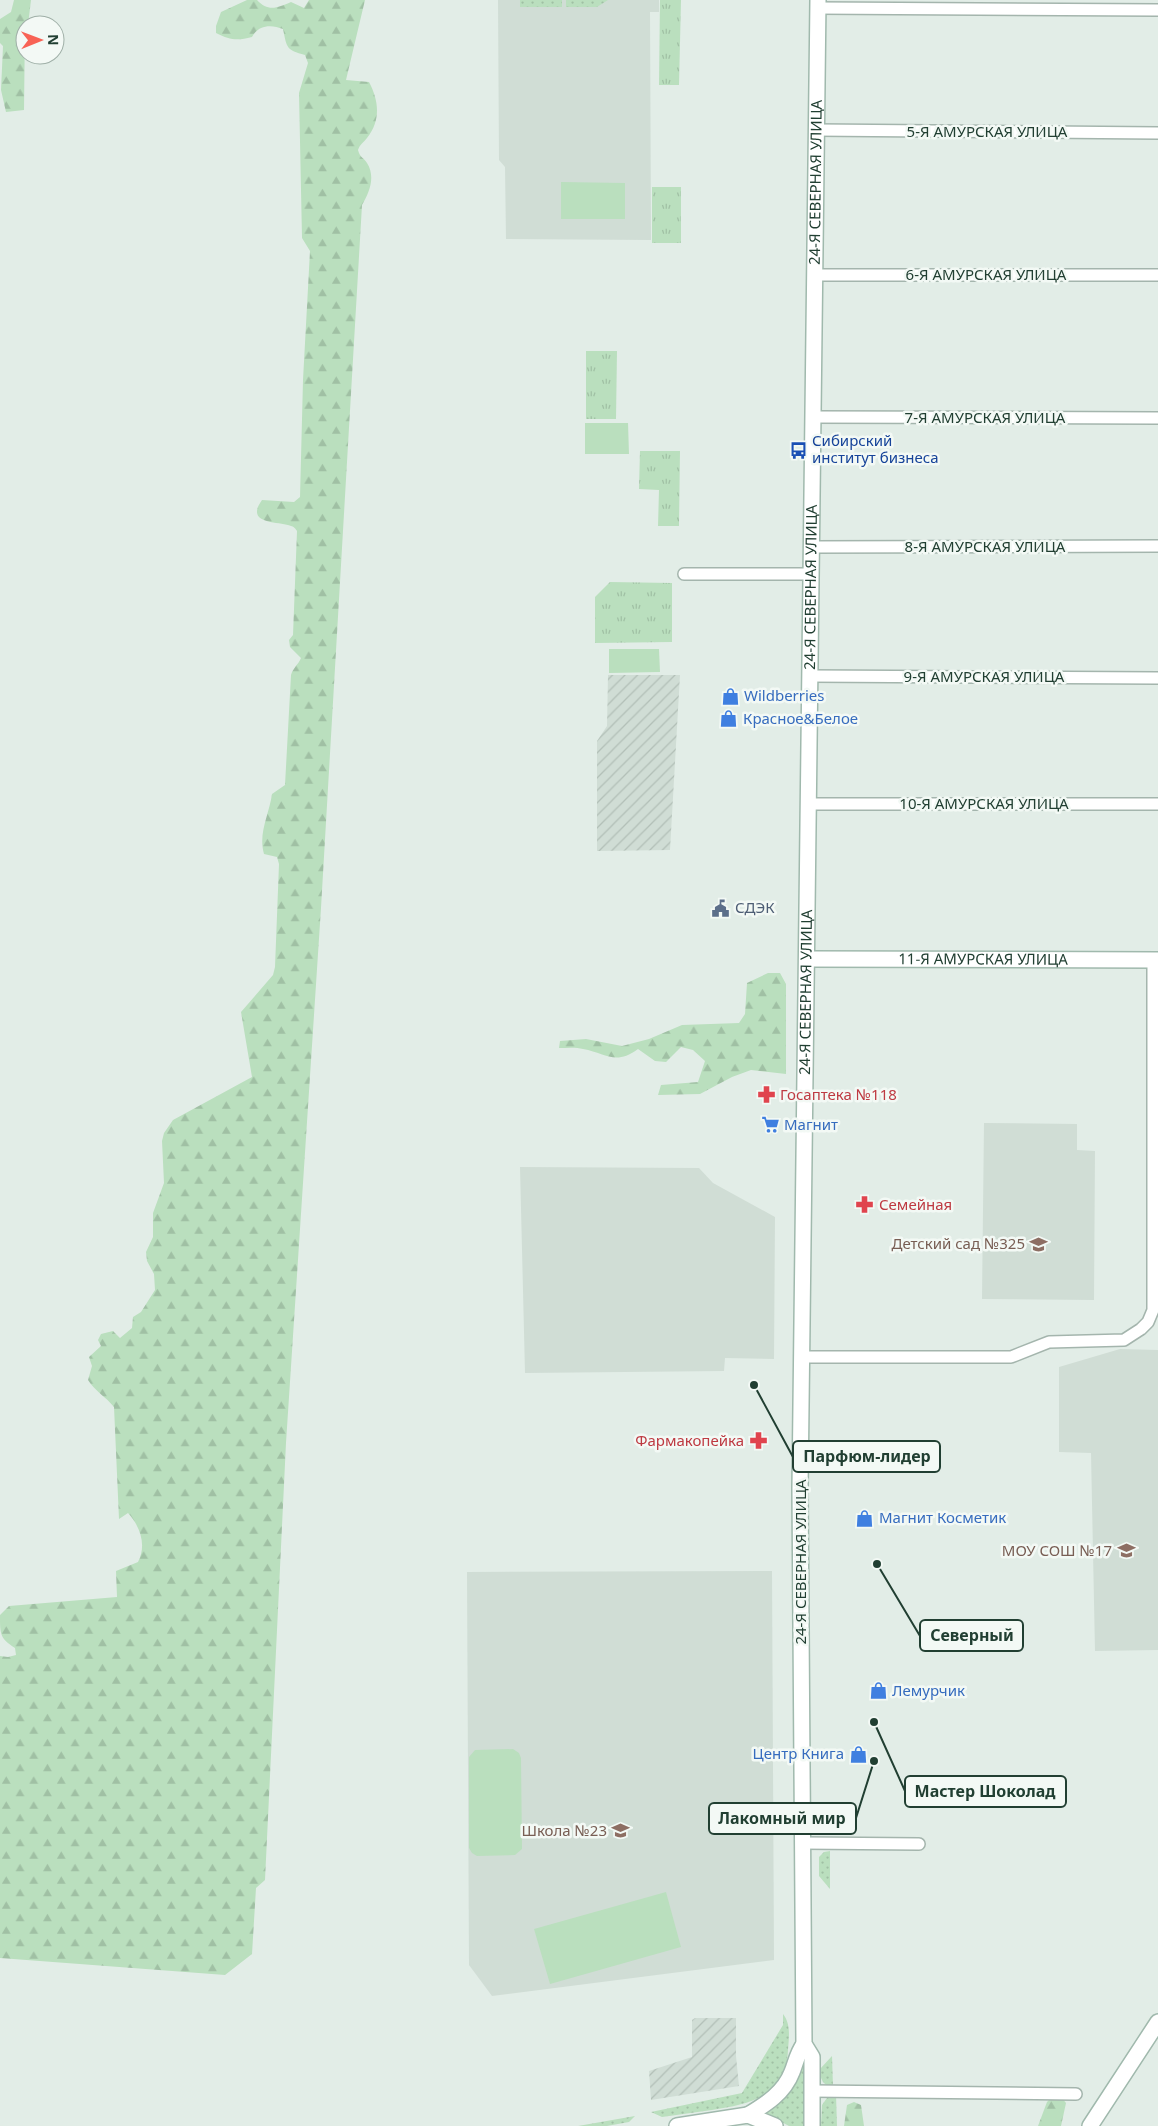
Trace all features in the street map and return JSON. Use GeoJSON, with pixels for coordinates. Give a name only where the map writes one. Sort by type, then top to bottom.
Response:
{"type":"FeatureCollection","features":[{"type":"Feature","properties":{"kind":"main road","name":"24-Я СЕВЕРНАЯ УЛИЦА"},"geometry":{"type":"LineString","coordinates":[[812,2126],[812,2057],[804,2044],[800,1488],[808,959],[818,4]]}},
{"type":"Feature","properties":{"kind":"main road","name":"11-Я АМУРСКАЯ УЛИЦА"},"geometry":{"type":"LineString","coordinates":[[808,959],[1156,960]]}},
{"type":"Feature","properties":{"kind":"main road"},"geometry":{"type":"LineString","coordinates":[[1090,2126],[1158,2022]]}},
{"type":"Feature","properties":{"kind":"main road","name":"24-Я СЕВЕРНАЯ УЛИЦА"},"geometry":{"type":"LineString","coordinates":[[748,2115],[771,2100],[786,2084],[793,2069],[797,2053],[804,2044]]}},
{"type":"Feature","properties":{"kind":"main road"},"geometry":{"type":"LineString","coordinates":[[677,2126],[748,2115],[775,2126]]}},
{"type":"Feature","properties":{"kind":"street"},"geometry":{"type":"LineString","coordinates":[[818,4],[1158,10]]}},
{"type":"Feature","properties":{"kind":"street","name":"5-Я АМУРСКАЯ УЛИЦА"},"geometry":{"type":"LineString","coordinates":[[816,130],[1158,133]]}},
{"type":"Feature","properties":{"kind":"street","name":"6-Я АМУРСКАЯ УЛИЦА"},"geometry":{"type":"LineString","coordinates":[[814,275],[1158,275]]}},
{"type":"Feature","properties":{"kind":"street","name":"7-Я АМУРСКАЯ УЛИЦА"},"geometry":{"type":"LineString","coordinates":[[813,417],[1158,418]]}},
{"type":"Feature","properties":{"kind":"street","name":"8-Я АМУРСКАЯ УЛИЦА"},"geometry":{"type":"LineString","coordinates":[[812,547],[1158,546]]}},
{"type":"Feature","properties":{"kind":"street"},"geometry":{"type":"LineString","coordinates":[[684,574],[811,574]]}},
{"type":"Feature","properties":{"kind":"street","name":"9-Я АМУРСКАЯ УЛИЦА"},"geometry":{"type":"LineString","coordinates":[[810,676],[1158,678]]}},
{"type":"Feature","properties":{"kind":"street","name":"10-Я АМУРСКАЯ УЛИЦА"},"geometry":{"type":"LineString","coordinates":[[809,804],[1158,804]]}},
{"type":"Feature","properties":{"kind":"street"},"geometry":{"type":"LineString","coordinates":[[803,1357],[1011,1357],[1049,1342],[1124,1340],[1148,1322],[1152,1310],[1156,960]]}},
{"type":"Feature","properties":{"kind":"street"},"geometry":{"type":"LineString","coordinates":[[803,1843],[919,1844]]}},
{"type":"Feature","properties":{"kind":"street"},"geometry":{"type":"LineString","coordinates":[[812,2091],[910,2091],[916,2094],[1076,2094]]}},
{"type":"Feature","properties":{"kind":"shaded area"},"geometry":{"type":"Polygon","coordinates":[[[498,0],[659,0],[659,12],[650,12],[651,240],[506,239],[505,167],[499,160],[498,0]]]}},
{"type":"Feature","properties":{"kind":"shaded area"},"geometry":{"type":"Polygon","coordinates":[[[608,675],[680,675],[670,850],[597,851],[597,741],[607,726],[608,675]]]}},
{"type":"Feature","properties":{"kind":"shaded area","name":"Детский сад №325"},"geometry":{"type":"Polygon","coordinates":[[[984,1123],[1077,1124],[1077,1150],[1095,1151],[1094,1300],[982,1299],[984,1123]]]}},
{"type":"Feature","properties":{"kind":"shaded area"},"geometry":{"type":"Polygon","coordinates":[[[520,1167],[699,1168],[713,1183],[775,1217],[774,1359],[725,1358],[724,1371],[525,1373],[520,1167]]]}},
{"type":"Feature","properties":{"kind":"shaded area","name":"МОУ СОШ №17"},"geometry":{"type":"Polygon","coordinates":[[[1120,1349],[1158,1350],[1158,1650],[1095,1651],[1091,1453],[1059,1452],[1059,1367],[1120,1349]]]}},
{"type":"Feature","properties":{"kind":"shaded area","name":"Школа №23"},"geometry":{"type":"Polygon","coordinates":[[[772,1571],[774,1960],[492,1996],[469,1965],[467,1572],[772,1571]]]}},
{"type":"Feature","properties":{"kind":"shaded area"},"geometry":{"type":"Polygon","coordinates":[[[695,2018],[736,2018],[736,2056],[739,2086],[651,2100],[649,2071],[692,2057],[692,2020],[695,2018]]]}},
{"type":"Feature","properties":{"kind":"green space"},"geometry":{"type":"Polygon","coordinates":[[[14,0],[31,0],[29,15],[15,15],[15,65],[25,65],[24,110],[6,112],[1,90],[3,46],[0,43],[0,19],[11,12],[14,0]]]}},
{"type":"Feature","properties":{"kind":"green space"},"geometry":{"type":"Polygon","coordinates":[[[247,0],[257,0],[265,6],[273,8],[291,2],[304,8],[309,0],[365,0],[346,80],[369,82],[375,96],[377,110],[372,131],[358,150],[370,168],[371,179],[369,190],[362,205],[321,908],[286,1443],[265,1880],[256,1888],[252,1954],[225,1975],[0,1958],[0,1656],[16,1655],[15,1648],[2,1635],[0,1615],[9,1606],[117,1597],[116,1571],[138,1562],[141,1556],[142,1542],[136,1524],[128,1513],[119,1519],[114,1407],[88,1380],[92,1366],[89,1357],[101,1346],[98,1340],[101,1334],[113,1331],[120,1338],[132,1328],[133,1317],[141,1312],[155,1290],[154,1274],[147,1261],[146,1252],[153,1237],[153,1213],[164,1183],[162,1141],[164,1133],[173,1120],[252,1077],[241,1012],[273,975],[275,967],[279,864],[277,857],[264,854],[262,839],[272,794],[285,785],[291,675],[301,658],[290,647],[289,640],[293,635],[297,531],[292,526],[265,520],[257,514],[262,500],[294,502],[300,497],[303,380],[310,251],[302,238],[299,93],[308,63],[305,55],[288,47],[283,29],[278,27],[261,28],[252,37],[242,39],[234,39],[216,33],[216,26],[221,12],[247,0]]]}},
{"type":"Feature","properties":{"kind":"green space"},"geometry":{"type":"Polygon","coordinates":[[[520,0],[562,0],[562,7],[520,7],[520,0]]]}},
{"type":"Feature","properties":{"kind":"green space"},"geometry":{"type":"Polygon","coordinates":[[[566,0],[608,0],[597,7],[566,7],[566,0]]]}},
{"type":"Feature","properties":{"kind":"green space"},"geometry":{"type":"Polygon","coordinates":[[[660,0],[681,0],[679,85],[659,85],[660,0]]]}},
{"type":"Feature","properties":{"kind":"green space"},"geometry":{"type":"Polygon","coordinates":[[[561,182],[625,183],[625,219],[561,219],[561,182]]]}},
{"type":"Feature","properties":{"kind":"green space"},"geometry":{"type":"Polygon","coordinates":[[[652,187],[681,187],[681,243],[652,243],[652,187]]]}},
{"type":"Feature","properties":{"kind":"green space"},"geometry":{"type":"Polygon","coordinates":[[[586,351],[617,351],[616,419],[586,419],[586,351]]]}},
{"type":"Feature","properties":{"kind":"green space"},"geometry":{"type":"Polygon","coordinates":[[[585,423],[628,423],[629,454],[585,454],[585,423]]]}},
{"type":"Feature","properties":{"kind":"green space"},"geometry":{"type":"Polygon","coordinates":[[[640,451],[680,451],[679,526],[658,526],[659,490],[639,489],[640,451]]]}},
{"type":"Feature","properties":{"kind":"green space"},"geometry":{"type":"Polygon","coordinates":[[[610,582],[672,583],[672,642],[595,643],[595,597],[610,582]]]}},
{"type":"Feature","properties":{"kind":"green space"},"geometry":{"type":"Polygon","coordinates":[[[609,649],[659,649],[660,672],[609,673],[609,649]]]}},
{"type":"Feature","properties":{"kind":"green space"},"geometry":{"type":"Polygon","coordinates":[[[768,973],[780,973],[786,984],[786,1074],[751,1070],[732,1077],[700,1094],[658,1095],[661,1085],[698,1082],[705,1061],[693,1050],[681,1047],[666,1062],[655,1061],[638,1049],[617,1058],[580,1048],[559,1048],[560,1041],[586,1039],[622,1046],[649,1039],[682,1025],[739,1023],[745,1014],[747,983],[768,973]]]}},
{"type":"Feature","properties":{"kind":"green space"},"geometry":{"type":"Polygon","coordinates":[[[513,1749],[519,1753],[521,1758],[522,1849],[515,1855],[477,1856],[469,1848],[469,1757],[475,1750],[513,1749]]]}},
{"type":"Feature","properties":{"kind":"green space"},"geometry":{"type":"Polygon","coordinates":[[[830,1851],[830,1889],[819,1876],[819,1857],[824,1852],[830,1851]]]}},
{"type":"Feature","properties":{"kind":"green space"},"geometry":{"type":"Polygon","coordinates":[[[666,1892],[681,1947],[550,1984],[534,1929],[666,1892]]]}},
{"type":"Feature","properties":{"kind":"green space"},"geometry":{"type":"Polygon","coordinates":[[[783,2014],[789,2031],[786,2066],[781,2078],[764,2095],[740,2105],[712,2110],[662,2117],[651,2112],[742,2093],[783,2025],[783,2014]]]}},
{"type":"Feature","properties":{"kind":"green space"},"geometry":{"type":"Polygon","coordinates":[[[832,2056],[833,2088],[823,2082],[820,2069],[832,2056]]]}},
{"type":"Feature","properties":{"kind":"green space"},"geometry":{"type":"Polygon","coordinates":[[[805,2057],[805,2126],[789,2126],[765,2113],[780,2102],[791,2089],[805,2057]]]}},
{"type":"Feature","properties":{"kind":"green space"},"geometry":{"type":"Polygon","coordinates":[[[829,2095],[836,2095],[837,2126],[821,2126],[822,2105],[829,2095]]]}},
{"type":"Feature","properties":{"kind":"green space"},"geometry":{"type":"Polygon","coordinates":[[[1053,2096],[1062,2098],[1066,2103],[1061,2126],[1038,2126],[1047,2102],[1053,2096]]]}},
{"type":"Feature","properties":{"kind":"green space"},"geometry":{"type":"Polygon","coordinates":[[[854,2102],[861,2105],[864,2126],[844,2126],[847,2105],[854,2102]]]}},
{"type":"Feature","properties":{"kind":"green space"},"geometry":{"type":"Polygon","coordinates":[[[635,2116],[629,2122],[607,2126],[578,2126],[635,2116]]]}},
{"type":"Feature","properties":{"kind":"place","name":"Сибирский институт бизнеса"},"geometry":{"type":"Point","coordinates":[798,450]}},
{"type":"Feature","properties":{"kind":"place","name":"Wildberries"},"geometry":{"type":"Point","coordinates":[730,696]}},
{"type":"Feature","properties":{"kind":"place","name":"Красное&Белое"},"geometry":{"type":"Point","coordinates":[729,719]}},
{"type":"Feature","properties":{"kind":"place","name":"СДЭК"},"geometry":{"type":"Point","coordinates":[721,908]}},
{"type":"Feature","properties":{"kind":"place","name":"Госаптека №118"},"geometry":{"type":"Point","coordinates":[766,1095]}},
{"type":"Feature","properties":{"kind":"place","name":"Магнит"},"geometry":{"type":"Point","coordinates":[770,1125]}},
{"type":"Feature","properties":{"kind":"place","name":"Семейная"},"geometry":{"type":"Point","coordinates":[865,1205]}},
{"type":"Feature","properties":{"kind":"place","name":"Детский сад №325"},"geometry":{"type":"Point","coordinates":[1039,1244]}},
{"type":"Feature","properties":{"kind":"place","name":"Парфюм-лидер"},"geometry":{"type":"Point","coordinates":[754,1385]}},
{"type":"Feature","properties":{"kind":"place","name":"Фармакопейка"},"geometry":{"type":"Point","coordinates":[758,1441]}},
{"type":"Feature","properties":{"kind":"place","name":"Магнит Косметик"},"geometry":{"type":"Point","coordinates":[865,1518]}},
{"type":"Feature","properties":{"kind":"place","name":"МОУ СОШ №17"},"geometry":{"type":"Point","coordinates":[1126,1551]}},
{"type":"Feature","properties":{"kind":"place","name":"Северный"},"geometry":{"type":"Point","coordinates":[877,1564]}},
{"type":"Feature","properties":{"kind":"place","name":"Лемурчик"},"geometry":{"type":"Point","coordinates":[878,1691]}},
{"type":"Feature","properties":{"kind":"place","name":"Мастер Шоколад"},"geometry":{"type":"Point","coordinates":[874,1722]}},
{"type":"Feature","properties":{"kind":"place","name":"Центр Книга"},"geometry":{"type":"Point","coordinates":[858,1754]}},
{"type":"Feature","properties":{"kind":"place","name":"Лакомный мир"},"geometry":{"type":"Point","coordinates":[874,1761]}},
{"type":"Feature","properties":{"kind":"place","name":"Школа №23"},"geometry":{"type":"Point","coordinates":[621,1831]}}]}
